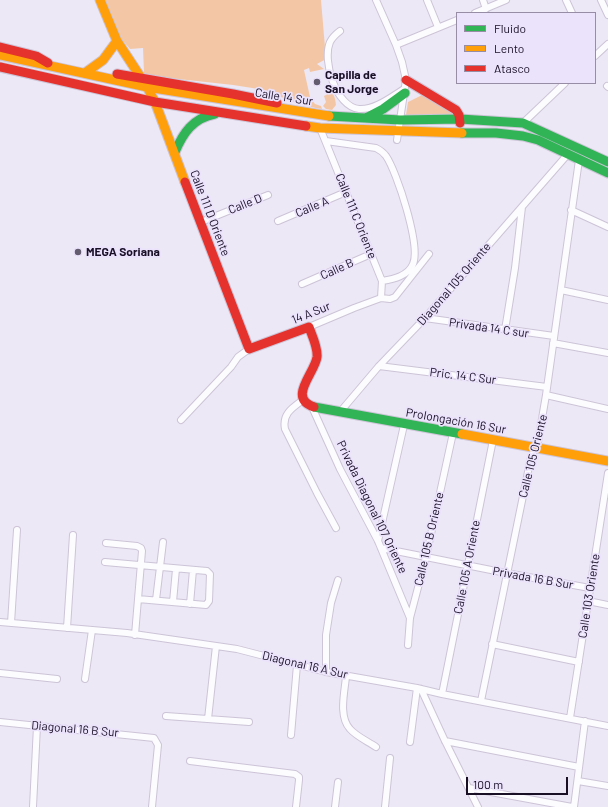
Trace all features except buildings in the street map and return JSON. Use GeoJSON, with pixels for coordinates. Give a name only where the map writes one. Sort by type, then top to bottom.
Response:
{"type":"FeatureCollection","features":[{"type":"Feature","properties":{"kind":"main road","name":"Calle 111 D Oriente"},"geometry":{"type":"LineString","coordinates":[[100,0],[117,41],[155,102],[249,349]]}},
{"type":"Feature","properties":{"kind":"main road"},"geometry":{"type":"LineString","coordinates":[[89,73],[104,60],[113,49],[117,41]]}},
{"type":"Feature","properties":{"kind":"main road"},"geometry":{"type":"LineString","coordinates":[[0,48],[36,56],[52,66]]}},
{"type":"Feature","properties":{"kind":"main road","name":"Calle 14 Sur"},"geometry":{"type":"LineString","coordinates":[[0,55],[89,73],[147,87],[318,115],[400,120],[460,119],[523,123],[608,162]]}},
{"type":"Feature","properties":{"kind":"main road","name":"Calle 14 Sur"},"geometry":{"type":"LineString","coordinates":[[0,68],[155,102],[320,128],[398,136],[459,132],[496,133],[523,136],[538,140],[608,173]]}},
{"type":"Feature","properties":{"kind":"main road"},"geometry":{"type":"LineString","coordinates":[[0,74],[25,73]]}},
{"type":"Feature","properties":{"kind":"main road"},"geometry":{"type":"LineString","coordinates":[[89,73],[141,78],[269,101],[282,104],[292,111]]}},
{"type":"Feature","properties":{"kind":"main road"},"geometry":{"type":"LineString","coordinates":[[365,118],[383,109],[405,87],[456,110],[460,119],[459,132]]}},
{"type":"Feature","properties":{"kind":"main road"},"geometry":{"type":"LineString","coordinates":[[175,152],[182,136],[193,123],[208,114],[221,113]]}},
{"type":"Feature","properties":{"kind":"main road"},"geometry":{"type":"LineString","coordinates":[[303,400],[302,392],[306,380],[316,363],[317,358],[316,348],[309,327]]}},
{"type":"Feature","properties":{"kind":"main road","name":"14 A Sur"},"geometry":{"type":"LineString","coordinates":[[249,349],[309,327]]}},
{"type":"Feature","properties":{"kind":"main road","name":"Prolongación 16 Sur"},"geometry":{"type":"LineString","coordinates":[[303,400],[312,407],[608,461]]}},
{"type":"Feature","properties":{"kind":"street"},"geometry":{"type":"LineString","coordinates":[[376,0],[402,62],[405,87],[398,136]]}},
{"type":"Feature","properties":{"kind":"street"},"geometry":{"type":"LineString","coordinates":[[426,0],[438,27]]}},
{"type":"Feature","properties":{"kind":"street"},"geometry":{"type":"LineString","coordinates":[[483,0],[486,9]]}},
{"type":"Feature","properties":{"kind":"street"},"geometry":{"type":"LineString","coordinates":[[478,12],[506,0]]}},
{"type":"Feature","properties":{"kind":"street"},"geometry":{"type":"LineString","coordinates":[[566,0],[572,12]]}},
{"type":"Feature","properties":{"kind":"street"},"geometry":{"type":"LineString","coordinates":[[601,0],[608,15]]}},
{"type":"Feature","properties":{"kind":"street"},"geometry":{"type":"LineString","coordinates":[[396,45],[456,20]]}},
{"type":"Feature","properties":{"kind":"street"},"geometry":{"type":"LineString","coordinates":[[340,31],[330,42],[328,62],[338,93],[348,104],[358,109],[370,107],[405,87]]}},
{"type":"Feature","properties":{"kind":"street"},"geometry":{"type":"LineString","coordinates":[[596,55],[608,44]]}},
{"type":"Feature","properties":{"kind":"street"},"geometry":{"type":"LineString","coordinates":[[523,123],[565,84]]}},
{"type":"Feature","properties":{"kind":"street","name":"Calle 111 C Oriente"},"geometry":{"type":"LineString","coordinates":[[320,128],[382,281],[381,298]]}},
{"type":"Feature","properties":{"kind":"street"},"geometry":{"type":"LineString","coordinates":[[326,141],[376,148],[382,151],[391,166],[407,209],[415,252],[413,265],[405,274],[394,279],[382,281]]}},
{"type":"Feature","properties":{"kind":"street","name":"Diagonal 105 Oriente"},"geometry":{"type":"LineString","coordinates":[[340,412],[379,366],[425,318],[568,154]]}},
{"type":"Feature","properties":{"kind":"street","name":"Calle 105 Oriente"},"geometry":{"type":"LineString","coordinates":[[481,702],[506,573],[531,457],[536,448],[546,396],[579,160]]}},
{"type":"Feature","properties":{"kind":"street","name":"Calle A"},"geometry":{"type":"LineString","coordinates":[[278,221],[346,192]]}},
{"type":"Feature","properties":{"kind":"street","name":"Calle D"},"geometry":{"type":"LineString","coordinates":[[201,222],[268,195]]}},
{"type":"Feature","properties":{"kind":"street"},"geometry":{"type":"LineString","coordinates":[[505,330],[515,268],[522,207]]}},
{"type":"Feature","properties":{"kind":"street"},"geometry":{"type":"LineString","coordinates":[[571,210],[608,227]]}},
{"type":"Feature","properties":{"kind":"street","name":"Calle B"},"geometry":{"type":"LineString","coordinates":[[302,284],[371,254]]}},
{"type":"Feature","properties":{"kind":"street"},"geometry":{"type":"LineString","coordinates":[[381,298],[390,299],[395,297],[428,254]]}},
{"type":"Feature","properties":{"kind":"street"},"geometry":{"type":"LineString","coordinates":[[561,290],[608,300]]}},
{"type":"Feature","properties":{"kind":"street","name":"14 A Sur"},"geometry":{"type":"LineString","coordinates":[[309,327],[381,298]]}},
{"type":"Feature","properties":{"kind":"street","name":"Privada 14 C sur"},"geometry":{"type":"LineString","coordinates":[[425,318],[505,330],[608,353]]}},
{"type":"Feature","properties":{"kind":"street"},"geometry":{"type":"LineString","coordinates":[[181,420],[231,367],[238,357],[249,349]]}},
{"type":"Feature","properties":{"kind":"street","name":"Pric. 14 C Sur"},"geometry":{"type":"LineString","coordinates":[[379,366],[547,387]]}},
{"type":"Feature","properties":{"kind":"street"},"geometry":{"type":"LineString","coordinates":[[546,396],[608,409]]}},
{"type":"Feature","properties":{"kind":"street"},"geometry":{"type":"LineString","coordinates":[[303,400],[285,415],[285,429],[336,528]]}},
{"type":"Feature","properties":{"kind":"street","name":"Privada Diagonal 107 Oriente"},"geometry":{"type":"LineString","coordinates":[[312,407],[340,469],[378,541],[410,618]]}},
{"type":"Feature","properties":{"kind":"street"},"geometry":{"type":"LineString","coordinates":[[378,541],[404,425]]}},
{"type":"Feature","properties":{"kind":"street","name":"Calle 105 B Oriente"},"geometry":{"type":"LineString","coordinates":[[408,645],[410,618],[426,557],[453,433]]}},
{"type":"Feature","properties":{"kind":"street","name":"Calle 105 A Oriente"},"geometry":{"type":"LineString","coordinates":[[442,694],[493,440]]}},
{"type":"Feature","properties":{"kind":"street","name":"Calle 103 Oriente"},"geometry":{"type":"LineString","coordinates":[[570,718],[608,473]]}},
{"type":"Feature","properties":{"kind":"street"},"geometry":{"type":"LineString","coordinates":[[11,623],[17,530]]}},
{"type":"Feature","properties":{"kind":"street"},"geometry":{"type":"LineString","coordinates":[[67,628],[73,536]]}},
{"type":"Feature","properties":{"kind":"street"},"geometry":{"type":"LineString","coordinates":[[156,600],[163,542]]}},
{"type":"Feature","properties":{"kind":"street"},"geometry":{"type":"LineString","coordinates":[[106,543],[139,547],[142,551],[135,635]]}},
{"type":"Feature","properties":{"kind":"street","name":"Privada 16 B Sur"},"geometry":{"type":"LineString","coordinates":[[381,548],[590,588]]}},
{"type":"Feature","properties":{"kind":"street"},"geometry":{"type":"LineString","coordinates":[[105,562],[210,572],[209,603],[206,605],[138,599]]}},
{"type":"Feature","properties":{"kind":"street"},"geometry":{"type":"LineString","coordinates":[[172,602],[176,569]]}},
{"type":"Feature","properties":{"kind":"street"},"geometry":{"type":"LineString","coordinates":[[190,604],[193,570]]}},
{"type":"Feature","properties":{"kind":"street"},"geometry":{"type":"LineString","coordinates":[[326,672],[326,634],[331,604],[338,580]]}},
{"type":"Feature","properties":{"kind":"street"},"geometry":{"type":"LineString","coordinates":[[588,601],[608,605]]}},
{"type":"Feature","properties":{"kind":"street","name":"Diagonal 16 A Sur"},"geometry":{"type":"LineString","coordinates":[[0,622],[127,633],[237,649],[326,672],[419,688],[481,702],[608,726]]}},
{"type":"Feature","properties":{"kind":"street"},"geometry":{"type":"LineString","coordinates":[[86,679],[92,630]]}},
{"type":"Feature","properties":{"kind":"street"},"geometry":{"type":"LineString","coordinates":[[492,644],[579,662]]}},
{"type":"Feature","properties":{"kind":"street"},"geometry":{"type":"LineString","coordinates":[[208,719],[216,646]]}},
{"type":"Feature","properties":{"kind":"street"},"geometry":{"type":"LineString","coordinates":[[291,735],[298,665]]}},
{"type":"Feature","properties":{"kind":"street"},"geometry":{"type":"LineString","coordinates":[[0,673],[58,679]]}},
{"type":"Feature","properties":{"kind":"street"},"geometry":{"type":"LineString","coordinates":[[346,676],[343,707],[345,722],[350,729],[376,747]]}},
{"type":"Feature","properties":{"kind":"street"},"geometry":{"type":"LineString","coordinates":[[419,688],[478,807]]}},
{"type":"Feature","properties":{"kind":"street"},"geometry":{"type":"LineString","coordinates":[[410,742],[419,688]]}},
{"type":"Feature","properties":{"kind":"street"},"geometry":{"type":"LineString","coordinates":[[166,716],[249,722]]}},
{"type":"Feature","properties":{"kind":"street"},"geometry":{"type":"LineString","coordinates":[[469,788],[573,807],[578,781],[585,721]]}},
{"type":"Feature","properties":{"kind":"street","name":"Diagonal 16 B Sur"},"geometry":{"type":"LineString","coordinates":[[0,722],[151,736],[156,739],[158,745],[152,807]]}},
{"type":"Feature","properties":{"kind":"street"},"geometry":{"type":"LineString","coordinates":[[33,807],[37,726]]}},
{"type":"Feature","properties":{"kind":"street"},"geometry":{"type":"LineString","coordinates":[[445,742],[579,767]]}},
{"type":"Feature","properties":{"kind":"street"},"geometry":{"type":"LineString","coordinates":[[385,807],[390,758]]}},
{"type":"Feature","properties":{"kind":"street"},"geometry":{"type":"LineString","coordinates":[[190,761],[295,774],[299,778],[296,807]]}},
{"type":"Feature","properties":{"kind":"street"},"geometry":{"type":"LineString","coordinates":[[578,781],[608,786]]}},
{"type":"Feature","properties":{"kind":"street"},"geometry":{"type":"LineString","coordinates":[[335,807],[338,782]]}},
{"type":"Feature","properties":{"kind":"shaded area"},"geometry":{"type":"Polygon","coordinates":[[[103,0],[321,0],[326,59],[317,64],[324,69],[310,72],[309,68],[304,70],[310,97],[305,99],[306,104],[311,103],[312,100],[315,104],[321,106],[322,109],[265,93],[265,90],[151,76],[144,73],[143,48],[130,49],[118,35],[103,0]]]}},
{"type":"Feature","properties":{"kind":"shaded area"},"geometry":{"type":"Polygon","coordinates":[[[328,91],[332,93],[335,98],[336,105],[332,110],[326,109],[323,106],[326,102],[324,96],[329,93],[328,91]]]}},
{"type":"Feature","properties":{"kind":"shaded area"},"geometry":{"type":"Polygon","coordinates":[[[422,95],[457,115],[406,115],[408,102],[422,95]]]}},
{"type":"Feature","properties":{"kind":"traffic: fast"},"geometry":{"type":"LineString","coordinates":[[366,118],[383,109],[405,93]]}},
{"type":"Feature","properties":{"kind":"traffic: fast"},"geometry":{"type":"LineString","coordinates":[[175,152],[185,133],[190,127],[201,119],[215,114]]}},
{"type":"Feature","properties":{"kind":"traffic: fast"},"geometry":{"type":"LineString","coordinates":[[329,116],[400,120],[460,119],[523,123],[608,162]]}},
{"type":"Feature","properties":{"kind":"traffic: fast"},"geometry":{"type":"LineString","coordinates":[[462,133],[496,133],[523,136],[538,140],[608,173]]}},
{"type":"Feature","properties":{"kind":"traffic: fast"},"geometry":{"type":"LineString","coordinates":[[314,407],[462,434]]}},
{"type":"Feature","properties":{"kind":"traffic: slow"},"geometry":{"type":"LineString","coordinates":[[100,0],[117,41],[155,102],[185,182]]}},
{"type":"Feature","properties":{"kind":"traffic: slow"},"geometry":{"type":"LineString","coordinates":[[85,73],[103,60],[117,41]]}},
{"type":"Feature","properties":{"kind":"traffic: slow"},"geometry":{"type":"LineString","coordinates":[[0,55],[147,87],[329,116]]}},
{"type":"Feature","properties":{"kind":"traffic: slow"},"geometry":{"type":"LineString","coordinates":[[306,126],[320,128],[462,133]]}},
{"type":"Feature","properties":{"kind":"traffic: slow"},"geometry":{"type":"LineString","coordinates":[[462,434],[608,461]]}},
{"type":"Feature","properties":{"kind":"traffic: jam"},"geometry":{"type":"LineString","coordinates":[[0,47],[36,56],[48,63]]}},
{"type":"Feature","properties":{"kind":"traffic: jam"},"geometry":{"type":"LineString","coordinates":[[0,67],[155,102],[306,126]]}},
{"type":"Feature","properties":{"kind":"traffic: jam"},"geometry":{"type":"LineString","coordinates":[[117,74],[277,103]]}},
{"type":"Feature","properties":{"kind":"traffic: jam"},"geometry":{"type":"LineString","coordinates":[[406,80],[456,110],[459,115],[460,123]]}},
{"type":"Feature","properties":{"kind":"traffic: jam"},"geometry":{"type":"LineString","coordinates":[[185,182],[249,349],[309,327],[316,345],[317,357],[305,385],[303,398],[306,403],[314,407]]}},
{"type":"Feature","properties":{"kind":"place","name":"Capilla de San Jorge"},"geometry":{"type":"Point","coordinates":[317,82]}},
{"type":"Feature","properties":{"kind":"place","name":"MEGA Soriana"},"geometry":{"type":"Point","coordinates":[78,252]}}]}
